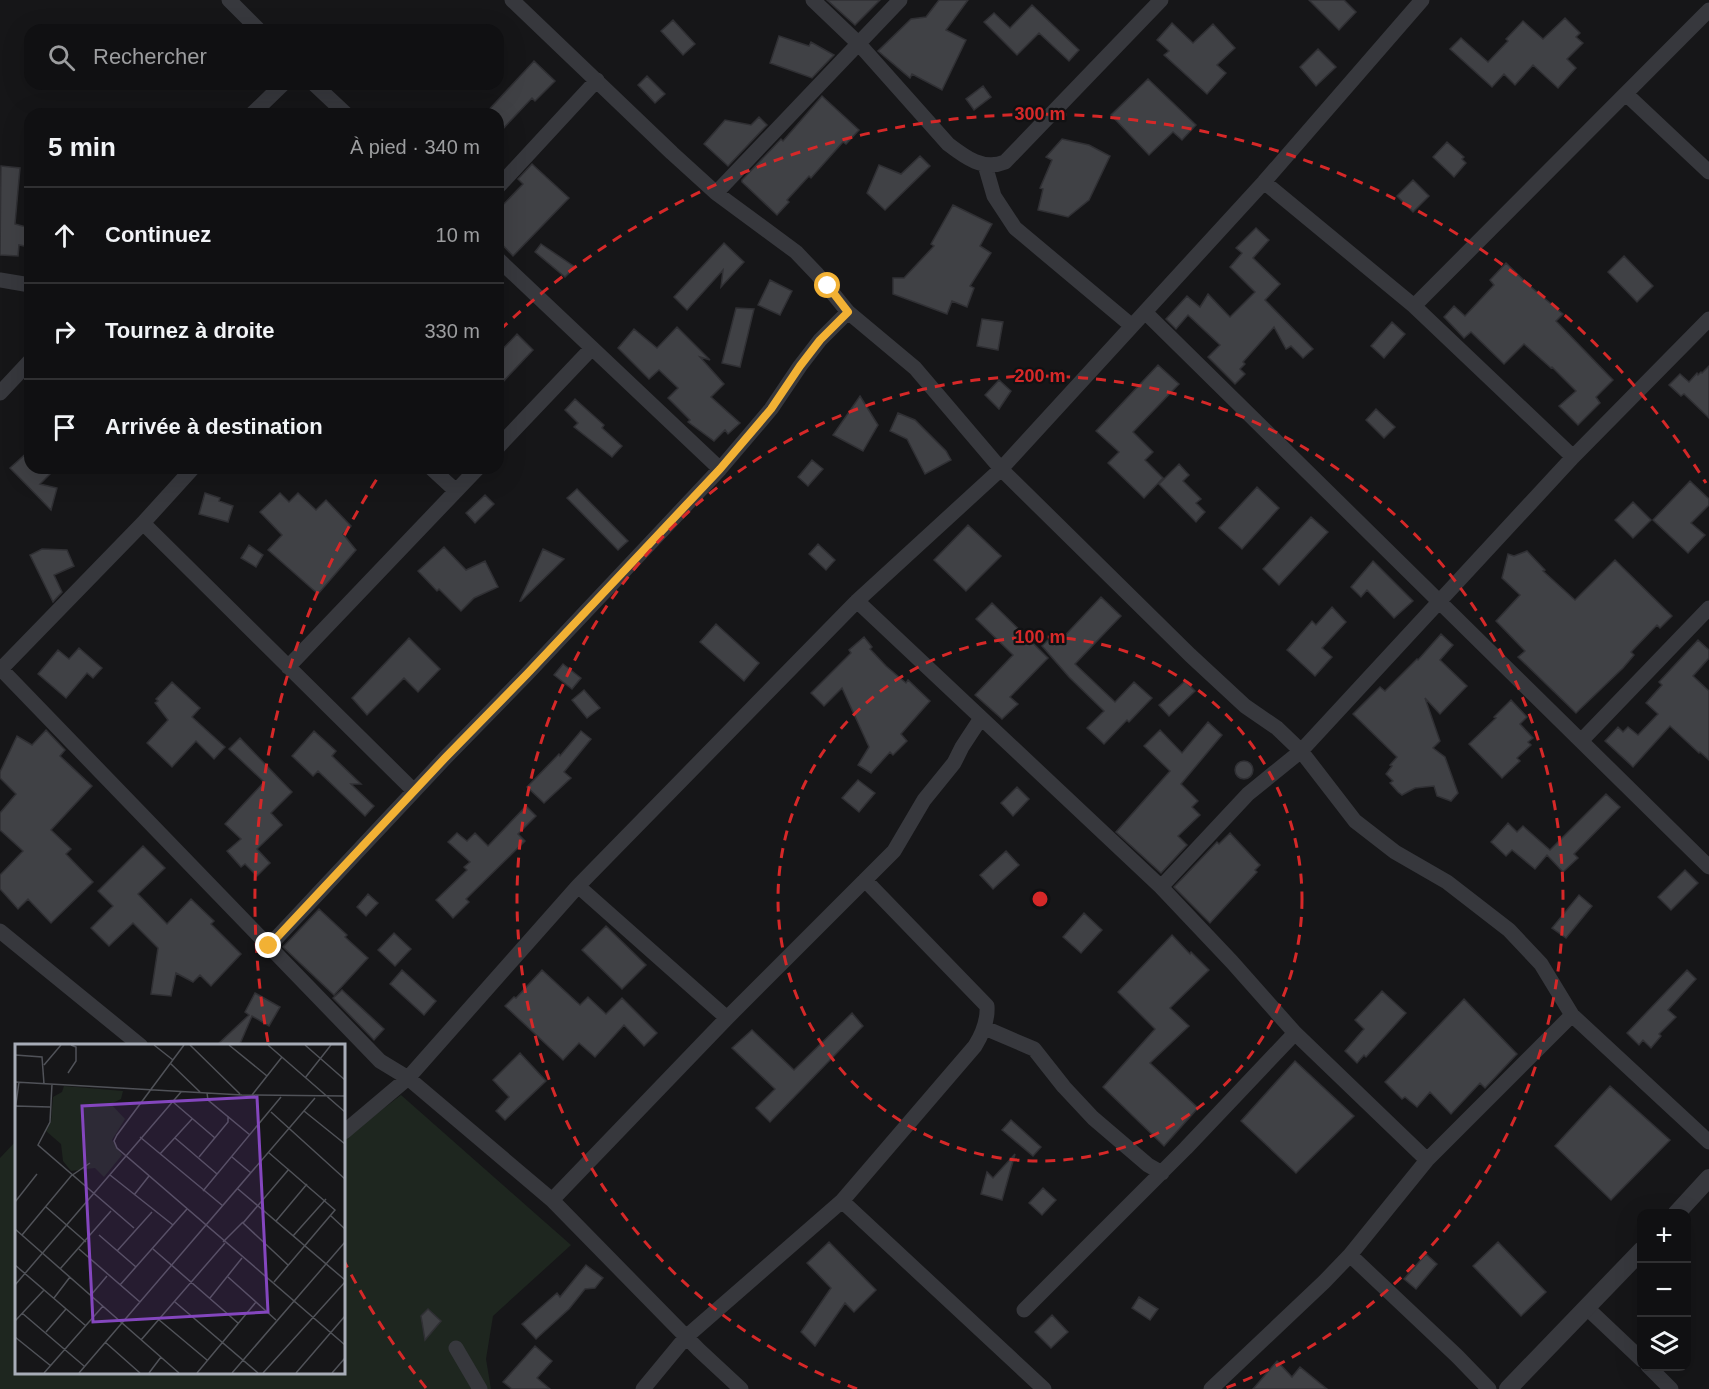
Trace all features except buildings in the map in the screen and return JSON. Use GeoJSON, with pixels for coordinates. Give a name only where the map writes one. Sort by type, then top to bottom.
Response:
{"type":"FeatureCollection","features":[{"type":"Feature","properties":{"kind":"street"},"geometry":{"type":"LineString","coordinates":[[230,0],[253,24]]}},
{"type":"Feature","properties":{"kind":"street"},"geometry":{"type":"LineString","coordinates":[[512,0],[717,193],[796,252],[828,286],[848,312],[915,368],[1000,469],[1197,663],[1245,706],[1277,728],[1301,751],[1345,810],[1362,827],[1395,852],[1447,882],[1509,930],[1541,964],[1572,1015],[1709,1142]]}},
{"type":"Feature","properties":{"kind":"street"},"geometry":{"type":"LineString","coordinates":[[813,0],[859,44],[948,144],[964,157],[994,166],[1005,162],[1161,0]]}},
{"type":"Feature","properties":{"kind":"street"},"geometry":{"type":"LineString","coordinates":[[717,193],[900,0]]}},
{"type":"Feature","properties":{"kind":"street"},"geometry":{"type":"LineString","coordinates":[[345,1131],[408,1078],[578,886],[857,601],[1000,469],[1264,183],[1422,0]]}},
{"type":"Feature","properties":{"kind":"street"},"geometry":{"type":"LineString","coordinates":[[1414,306],[1709,10]]}},
{"type":"Feature","properties":{"kind":"street"},"geometry":{"type":"LineString","coordinates":[[504,181],[597,80]]}},
{"type":"Feature","properties":{"kind":"street"},"geometry":{"type":"LineString","coordinates":[[258,108],[277,90]]}},
{"type":"Feature","properties":{"kind":"street"},"geometry":{"type":"LineString","coordinates":[[320,90],[340,108]]}},
{"type":"Feature","properties":{"kind":"street"},"geometry":{"type":"LineString","coordinates":[[1626,94],[1709,172]]}},
{"type":"Feature","properties":{"kind":"street"},"geometry":{"type":"LineString","coordinates":[[985,165],[994,196],[1016,228],[1132,326]]}},
{"type":"Feature","properties":{"kind":"street"},"geometry":{"type":"LineString","coordinates":[[1264,183],[1414,306],[1573,457]]}},
{"type":"Feature","properties":{"kind":"street"},"geometry":{"type":"LineString","coordinates":[[504,265],[720,469]]}},
{"type":"Feature","properties":{"kind":"street"},"geometry":{"type":"LineString","coordinates":[[0,280],[24,284]]}},
{"type":"Feature","properties":{"kind":"street"},"geometry":{"type":"LineString","coordinates":[[269,946],[720,469],[771,409],[820,340],[848,312]]}},
{"type":"Feature","properties":{"kind":"street"},"geometry":{"type":"LineString","coordinates":[[1145,312],[1709,867]]}},
{"type":"Feature","properties":{"kind":"street"},"geometry":{"type":"LineString","coordinates":[[1161,887],[1248,794],[1301,751],[1573,457],[1709,319]]}},
{"type":"Feature","properties":{"kind":"street"},"geometry":{"type":"LineString","coordinates":[[504,441],[592,348]]}},
{"type":"Feature","properties":{"kind":"street"},"geometry":{"type":"LineString","coordinates":[[0,393],[24,367]]}},
{"type":"Feature","properties":{"kind":"street"},"geometry":{"type":"LineString","coordinates":[[188,474],[143,523],[0,669],[380,1061],[408,1078],[552,1200],[686,1337],[741,1389]]}},
{"type":"Feature","properties":{"kind":"street"},"geometry":{"type":"LineString","coordinates":[[438,474],[456,491]]}},
{"type":"Feature","properties":{"kind":"street"},"geometry":{"type":"LineString","coordinates":[[288,667],[472,474]]}},
{"type":"Feature","properties":{"kind":"street"},"geometry":{"type":"LineString","coordinates":[[143,523],[414,791]]}},
{"type":"Feature","properties":{"kind":"street"},"geometry":{"type":"LineString","coordinates":[[857,601],[1161,887],[1295,1033],[1427,1160]]}},
{"type":"Feature","properties":{"kind":"street"},"geometry":{"type":"LineString","coordinates":[[1581,741],[1709,608]]}},
{"type":"Feature","properties":{"kind":"street"},"geometry":{"type":"LineString","coordinates":[[552,1200],[727,1018],[894,851],[924,800],[954,763],[981,718]]}},
{"type":"Feature","properties":{"kind":"street"},"geometry":{"type":"LineString","coordinates":[[643,1389],[686,1337],[843,1201],[975,1046],[985,1028],[987,1006],[981,998],[865,880]]}},
{"type":"Feature","properties":{"kind":"street"},"geometry":{"type":"LineString","coordinates":[[578,886],[727,1018]]}},
{"type":"Feature","properties":{"kind":"street"},"geometry":{"type":"LineString","coordinates":[[0,931],[139,1044]]}},
{"type":"Feature","properties":{"kind":"street"},"geometry":{"type":"LineString","coordinates":[[1210,1389],[1324,1282],[1350,1255],[1427,1160],[1572,1015]]}},
{"type":"Feature","properties":{"kind":"street"},"geometry":{"type":"LineString","coordinates":[[985,1028],[1034,1049],[1064,1087],[1093,1118],[1148,1166],[1162,1173]]}},
{"type":"Feature","properties":{"kind":"street"},"geometry":{"type":"LineString","coordinates":[[1024,1310],[1162,1173],[1295,1033]]}},
{"type":"Feature","properties":{"kind":"street"},"geometry":{"type":"LineString","coordinates":[[1681,1209],[1709,1178]]}},
{"type":"Feature","properties":{"kind":"street"},"geometry":{"type":"LineString","coordinates":[[843,1201],[1044,1389]]}},
{"type":"Feature","properties":{"kind":"street"},"geometry":{"type":"LineString","coordinates":[[1508,1389],[1637,1254]]}},
{"type":"Feature","properties":{"kind":"street"},"geometry":{"type":"LineString","coordinates":[[1350,1255],[1458,1356],[1489,1389]]}},
{"type":"Feature","properties":{"kind":"street"},"geometry":{"type":"LineString","coordinates":[[1587,1308],[1637,1356]]}},
{"type":"Feature","properties":{"kind":"street"},"geometry":{"type":"LineString","coordinates":[[456,1348],[480,1389]]}},
{"type":"Feature","properties":{"kind":"street"},"geometry":{"type":"LineString","coordinates":[[1653,1371],[1671,1389]]}},
{"type":"Feature","properties":{"kind":"shaded area"},"geometry":{"type":"Polygon","coordinates":[[[401,1095],[571,1245],[493,1316],[486,1359],[491,1389],[0,1389],[0,1158],[15,1142],[15,1374],[345,1374],[345,1136],[401,1095]]]}},
{"type":"Feature","properties":{"kind":"route"},"geometry":{"type":"LineString","coordinates":[[269,946],[720,469],[771,409],[820,340],[848,312],[828,286]]}}]}
